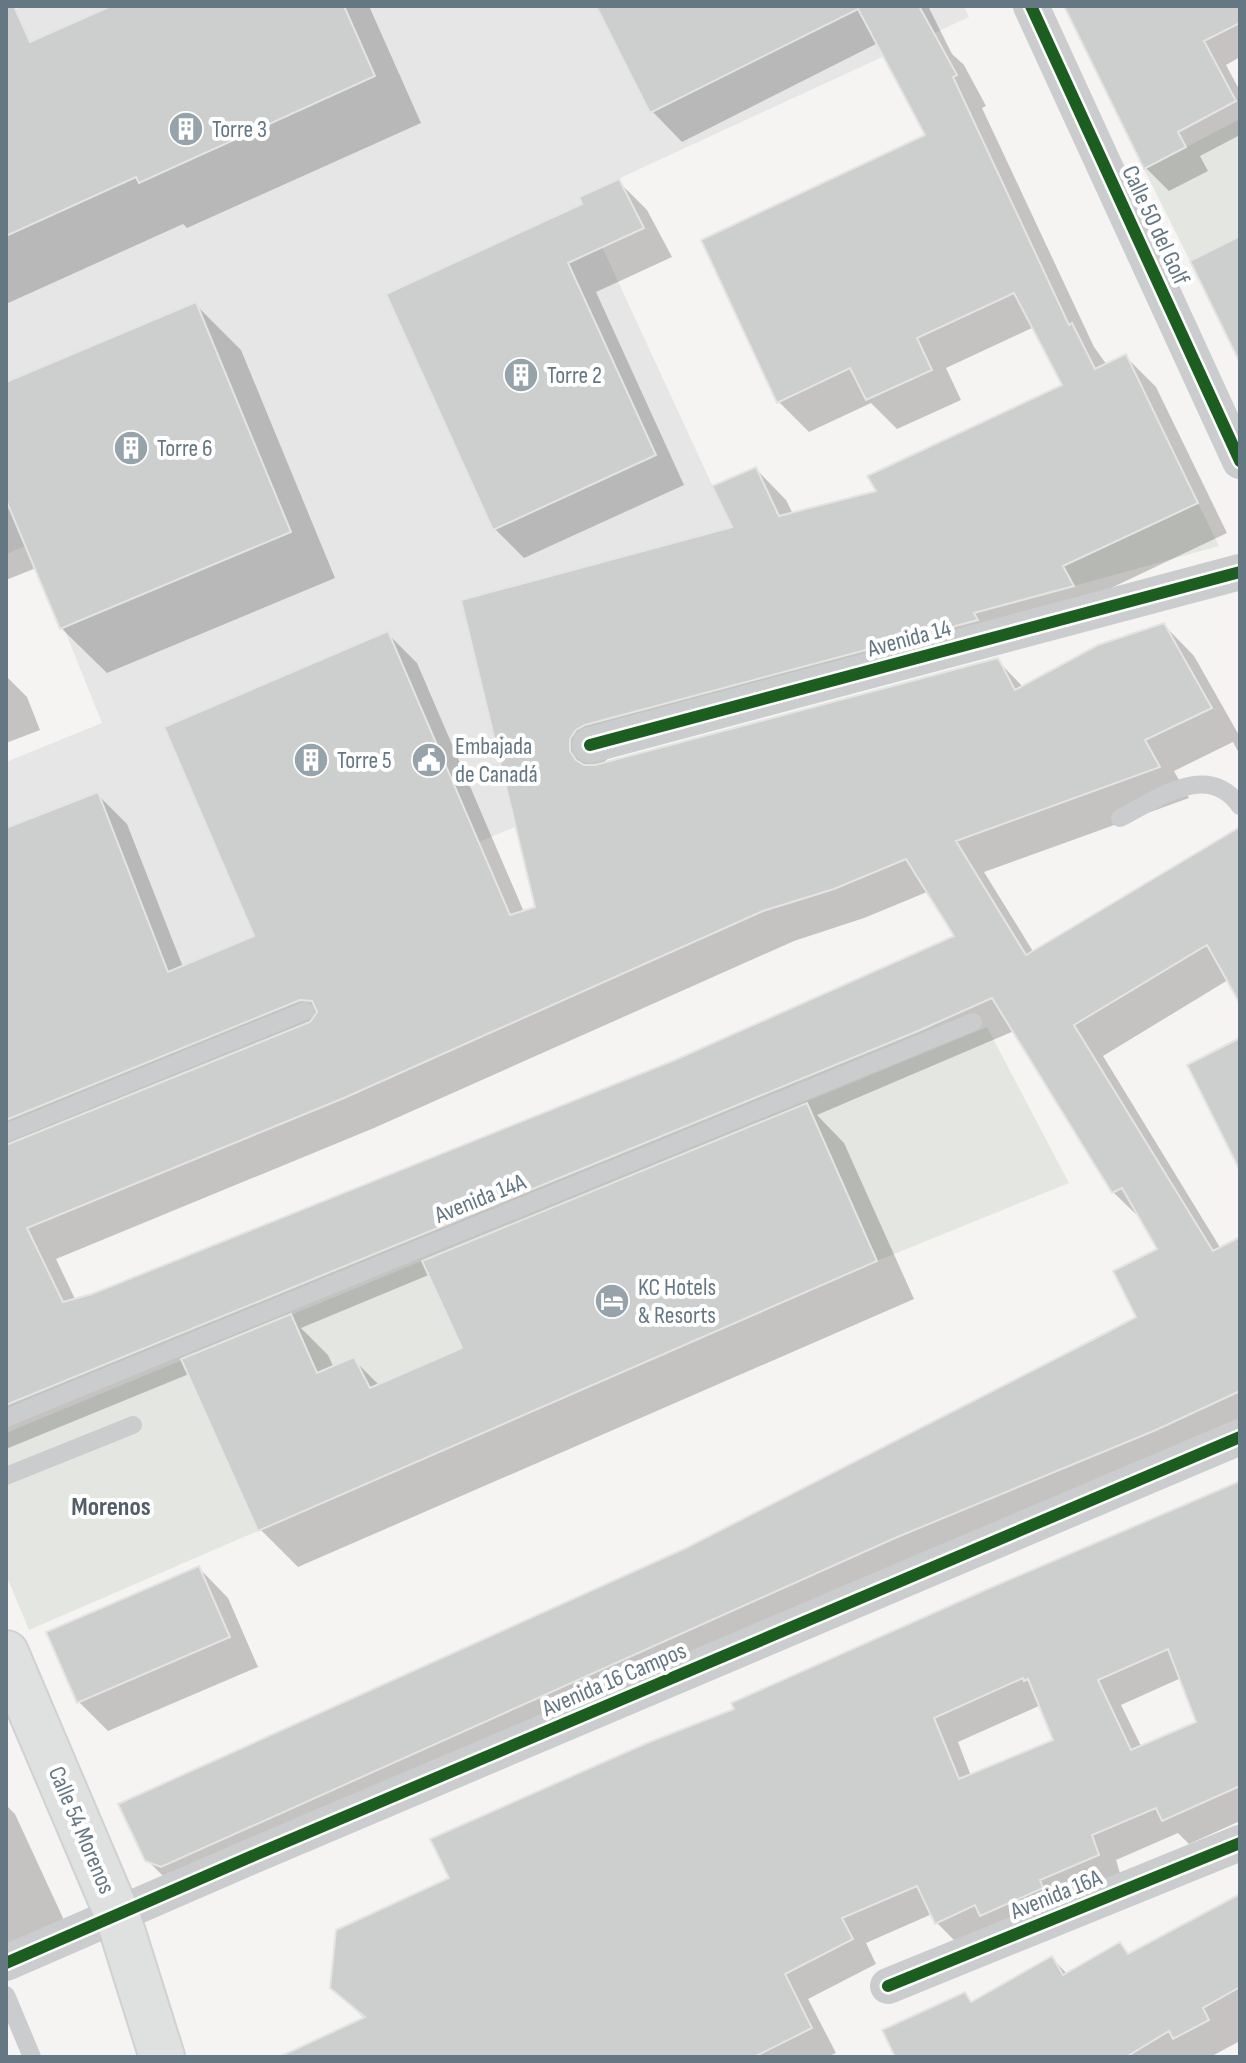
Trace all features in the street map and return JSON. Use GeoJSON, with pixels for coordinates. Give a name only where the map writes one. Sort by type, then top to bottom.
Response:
{"type":"FeatureCollection","features":[{"type":"Feature","properties":{"kind":"main road","name":"Calle 54 Morenos"},"geometry":{"type":"LineString","coordinates":[[6,1653],[117,1914],[162,2057]]}},
{"type":"Feature","properties":{"kind":"street","name":"Calle 50 del Golf"},"geometry":{"type":"LineString","coordinates":[[1031,6],[1240,461]]}},
{"type":"Feature","properties":{"kind":"street","name":"Avenida 14"},"geometry":{"type":"LineString","coordinates":[[590,745],[1240,572]]}},
{"type":"Feature","properties":{"kind":"street","name":"Avenida 16 Campos"},"geometry":{"type":"LineString","coordinates":[[6,1963],[1240,1437]]}},
{"type":"Feature","properties":{"kind":"street","name":"Avenida 16A"},"geometry":{"type":"LineString","coordinates":[[888,1986],[1240,1843]]}},
{"type":"Feature","properties":{"kind":"lane"},"geometry":{"type":"LineString","coordinates":[[1120,818],[1198,783],[1225,788],[1240,806]]}},
{"type":"Feature","properties":{"kind":"lane"},"geometry":{"type":"LineString","coordinates":[[6,1133],[305,1011]]}},
{"type":"Feature","properties":{"kind":"lane","name":"Avenida 14A"},"geometry":{"type":"LineString","coordinates":[[6,1418],[973,1022]]}},
{"type":"Feature","properties":{"kind":"lane"},"geometry":{"type":"LineString","coordinates":[[6,1476],[133,1425]]}},
{"type":"Feature","properties":{"kind":"lane"},"geometry":{"type":"LineString","coordinates":[[6,1995],[32,2057]]}},
{"type":"Feature","properties":{"kind":"shaded area"},"geometry":{"type":"Polygon","coordinates":[[[24,6],[964,6],[969,17],[579,197],[732,528],[461,600],[515,827],[6,1039],[6,762],[102,723],[30,544],[6,554],[6,13],[24,6]]]}},
{"type":"Feature","properties":{"kind":"shaded area"},"geometry":{"type":"Polygon","coordinates":[[[1240,119],[1240,236],[1190,261],[1144,169],[1240,119]]]}},
{"type":"Feature","properties":{"kind":"shaded area"},"geometry":{"type":"Polygon","coordinates":[[[1198,503],[1219,546],[1074,586],[1063,566],[1198,503]]]}},
{"type":"Feature","properties":{"kind":"shaded area"},"geometry":{"type":"Polygon","coordinates":[[[987,1027],[1069,1183],[877,1261],[809,1108],[462,1348],[370,1388],[317,1373],[297,1329],[189,1376],[258,1531],[29,1630],[6,1575],[6,1433],[987,1027]]]}},
{"type":"Feature","properties":{"kind":"building","name":"Torre 3"},"geometry":{"type":"Polygon","coordinates":[[[6,6],[14,6],[30,42],[111,6],[344,6],[375,76],[139,183],[136,177],[6,236],[6,6]]]}},
{"type":"Feature","properties":{"kind":"building"},"geometry":{"type":"Polygon","coordinates":[[[596,6],[919,6],[957,75],[953,77],[1069,325],[1072,323],[1095,369],[1126,354],[1198,503],[1063,566],[1074,586],[974,613],[978,620],[585,725],[576,730],[570,739],[570,751],[584,765],[595,765],[998,658],[1015,690],[1098,645],[1164,623],[1212,708],[1145,740],[1160,767],[956,841],[1026,955],[1240,827],[1240,1004],[1207,945],[1074,1025],[1213,1251],[1240,1237],[1240,1391],[1156,1430],[895,1538],[161,1867],[145,1861],[118,1804],[686,1548],[1136,1317],[1113,1271],[1157,1249],[1122,1188],[1112,1193],[992,998],[6,1405],[6,1145],[310,1022],[317,1012],[312,1001],[300,1000],[6,1120],[6,828],[98,792],[168,972],[254,936],[164,727],[388,631],[510,915],[535,907],[461,600],[732,527],[712,486],[756,467],[779,516],[876,491],[867,476],[1062,385],[1014,293],[917,338],[932,370],[866,400],[850,368],[777,403],[701,240],[925,135],[858,9],[650,113],[596,6]],[[906,859],[834,889],[763,911],[344,1098],[27,1228],[63,1302],[92,1294],[675,1060],[954,936],[906,859]]]}},
{"type":"Feature","properties":{"kind":"building"},"geometry":{"type":"Polygon","coordinates":[[[1064,6],[1240,6],[1240,23],[1204,41],[1236,101],[1178,132],[1186,147],[1144,169],[1064,6]]]}},
{"type":"Feature","properties":{"kind":"building","name":"Torre 2"},"geometry":{"type":"Polygon","coordinates":[[[619,179],[644,228],[568,263],[656,455],[493,530],[386,294],[582,204],[579,197],[619,179]]]}},
{"type":"Feature","properties":{"kind":"building"},"geometry":{"type":"Polygon","coordinates":[[[1240,236],[1240,363],[1190,261],[1240,236]]]}},
{"type":"Feature","properties":{"kind":"building","name":"Torre 6"},"geometry":{"type":"Polygon","coordinates":[[[196,302],[291,532],[60,629],[6,500],[6,382],[196,302]]]}},
{"type":"Feature","properties":{"kind":"building"},"geometry":{"type":"Polygon","coordinates":[[[1240,1038],[1240,1171],[1187,1065],[1240,1038]]]}},
{"type":"Feature","properties":{"kind":"building","name":"KC Hotels & Resorts"},"geometry":{"type":"Polygon","coordinates":[[[807,1103],[877,1261],[258,1531],[181,1359],[291,1314],[317,1373],[354,1357],[370,1388],[462,1348],[422,1261],[807,1103]]]}},
{"type":"Feature","properties":{"kind":"building"},"geometry":{"type":"Polygon","coordinates":[[[1240,1481],[1240,1786],[1162,1821],[1156,1808],[1092,1835],[1099,1855],[1040,1880],[1043,1888],[980,1916],[975,1905],[935,1924],[917,1886],[842,1918],[853,1939],[785,1974],[812,2028],[754,2057],[279,2057],[365,2017],[330,1988],[336,1930],[449,1878],[430,1839],[647,1743],[734,1709],[731,1703],[1240,1481]],[[1168,1649],[1098,1680],[1131,1750],[1196,1722],[1168,1649]],[[1023,1678],[934,1718],[959,1779],[1053,1740],[1028,1679],[1024,1681],[1023,1678]]]}},
{"type":"Feature","properties":{"kind":"building"},"geometry":{"type":"Polygon","coordinates":[[[199,1566],[230,1637],[77,1703],[46,1632],[199,1566]]]}},
{"type":"Feature","properties":{"kind":"building"},"geometry":{"type":"Polygon","coordinates":[[[1240,1894],[1240,1987],[1203,2008],[1209,2020],[1173,2039],[1169,2031],[1126,2057],[895,2057],[882,2030],[965,1992],[971,2002],[1052,1956],[1063,1975],[1120,1942],[1128,1954],[1240,1894]]]}},
{"type":"Feature","properties":{"kind":"cycle path"},"geometry":{"type":"LineString","coordinates":[[1031,6],[1240,461]]}},
{"type":"Feature","properties":{"kind":"cycle path"},"geometry":{"type":"LineString","coordinates":[[590,745],[1240,572]]}},
{"type":"Feature","properties":{"kind":"cycle path"},"geometry":{"type":"LineString","coordinates":[[6,1963],[1240,1437]]}},
{"type":"Feature","properties":{"kind":"cycle path"},"geometry":{"type":"LineString","coordinates":[[888,1986],[1240,1843]]}},
{"type":"Feature","properties":{"kind":"place","name":"Torre 3"},"geometry":{"type":"Point","coordinates":[186,129]}},
{"type":"Feature","properties":{"kind":"place","name":"Torre 2"},"geometry":{"type":"Point","coordinates":[521,375]}},
{"type":"Feature","properties":{"kind":"place","name":"Torre 6"},"geometry":{"type":"Point","coordinates":[131,448]}},
{"type":"Feature","properties":{"kind":"place","name":"Torre 5"},"geometry":{"type":"Point","coordinates":[311,760]}},
{"type":"Feature","properties":{"kind":"place","name":"Embajada de Canadá"},"geometry":{"type":"Point","coordinates":[429,760]}},
{"type":"Feature","properties":{"kind":"place","name":"KC Hotels & Resorts"},"geometry":{"type":"Point","coordinates":[612,1301]}},
{"type":"Feature","properties":{"kind":"district","name":"Morenos"},"geometry":{"type":"Point","coordinates":[111,1506]}}]}
